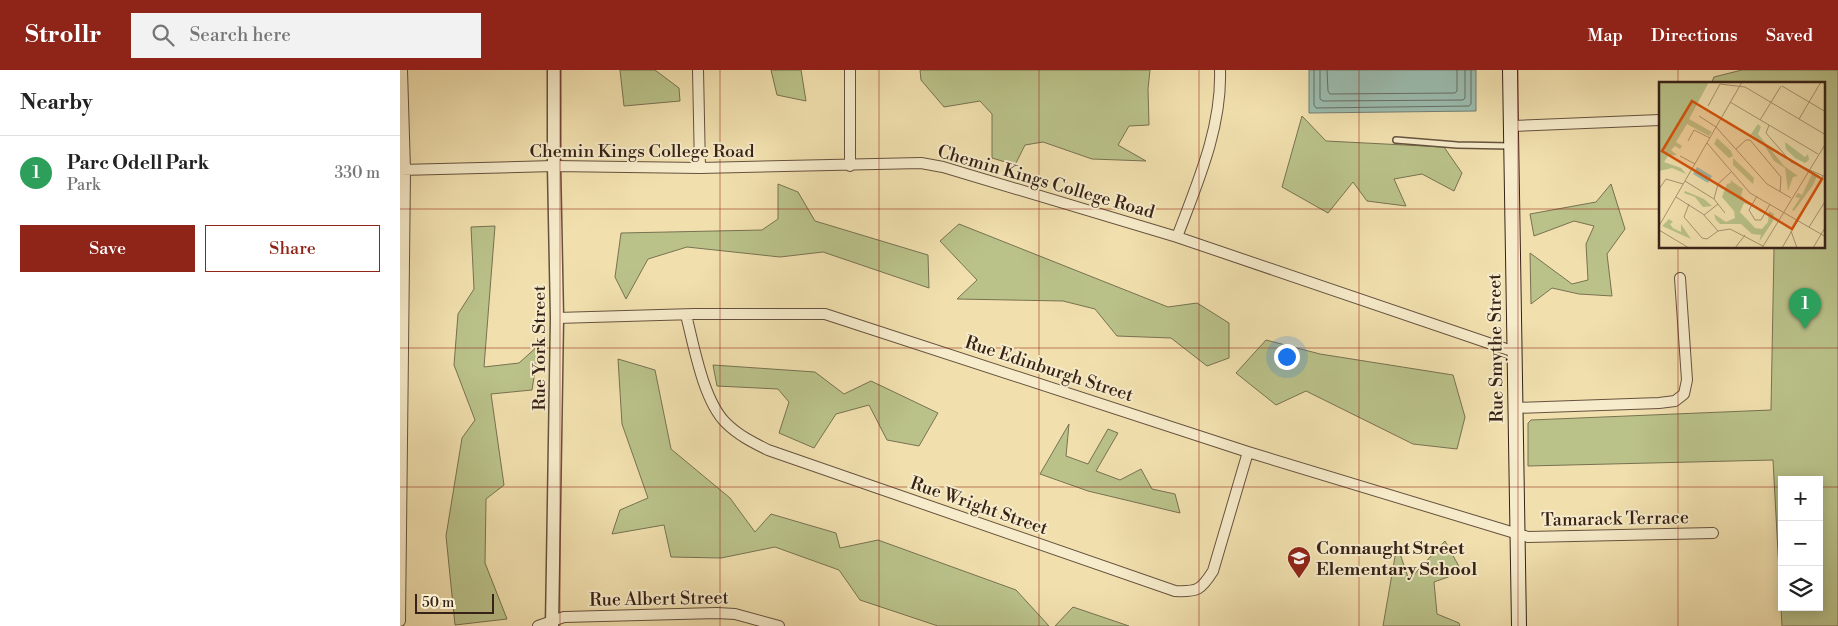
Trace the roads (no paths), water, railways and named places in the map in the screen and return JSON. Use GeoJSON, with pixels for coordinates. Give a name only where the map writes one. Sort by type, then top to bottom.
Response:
{"type":"FeatureCollection","features":[{"type":"Feature","properties":{"kind":"main road","name":"Rue Smythe Street"},"geometry":{"type":"LineString","coordinates":[[1510,70],[1519,626]]}},
{"type":"Feature","properties":{"kind":"street"},"geometry":{"type":"LineString","coordinates":[[400,621],[402,70]]}},
{"type":"Feature","properties":{"kind":"street","name":"Rue York Street"},"geometry":{"type":"LineString","coordinates":[[552,623],[557,318],[554,70]]}},
{"type":"Feature","properties":{"kind":"street"},"geometry":{"type":"LineString","coordinates":[[698,70],[700,168]]}},
{"type":"Feature","properties":{"kind":"street"},"geometry":{"type":"LineString","coordinates":[[850,70],[850,166]]}},
{"type":"Feature","properties":{"kind":"street"},"geometry":{"type":"LineString","coordinates":[[1177,237],[1199,178],[1211,138],[1218,102],[1220,70]]}},
{"type":"Feature","properties":{"kind":"street"},"geometry":{"type":"LineString","coordinates":[[1511,126],[1659,120]]}},
{"type":"Feature","properties":{"kind":"street","name":"Chemin Kings College Road"},"geometry":{"type":"LineString","coordinates":[[402,170],[554,166],[700,168],[850,166],[897,162],[921,163],[943,167],[1177,237],[1514,352]]}},
{"type":"Feature","properties":{"kind":"street"},"geometry":{"type":"LineString","coordinates":[[1516,408],[1658,403],[1675,401],[1684,394],[1687,380],[1680,278]]}},
{"type":"Feature","properties":{"kind":"street","name":"Rue Edinburgh Street"},"geometry":{"type":"LineString","coordinates":[[557,318],[825,314],[1248,452],[1518,534]]}},
{"type":"Feature","properties":{"kind":"street","name":"Rue Wright Street"},"geometry":{"type":"LineString","coordinates":[[686,315],[706,389],[713,406],[725,422],[743,437],[768,450],[1175,591],[1190,592],[1203,586],[1213,571],[1248,452]]}},
{"type":"Feature","properties":{"kind":"street","name":"Tamarack Terrace"},"geometry":{"type":"LineString","coordinates":[[1518,534],[1529,537],[1713,533]]}},
{"type":"Feature","properties":{"kind":"street","name":"Rue Albert Street"},"geometry":{"type":"LineString","coordinates":[[538,626],[552,623],[564,617],[717,613],[735,614],[779,626]]}},
{"type":"Feature","properties":{"kind":"lane"},"geometry":{"type":"LineString","coordinates":[[1396,140],[1457,145],[1511,146]]}},
{"type":"Feature","properties":{"kind":"water"},"geometry":{"type":"Polygon","coordinates":[[[1309,70],[1476,70],[1476,111],[1309,113],[1309,70]]]}},
{"type":"Feature","properties":{"kind":"place","name":"Parc Odell Park"},"geometry":{"type":"Point","coordinates":[1805,329]}},
{"type":"Feature","properties":{"kind":"place","name":"Connaught Street Elementary School"},"geometry":{"type":"Point","coordinates":[1299,579]}}]}
